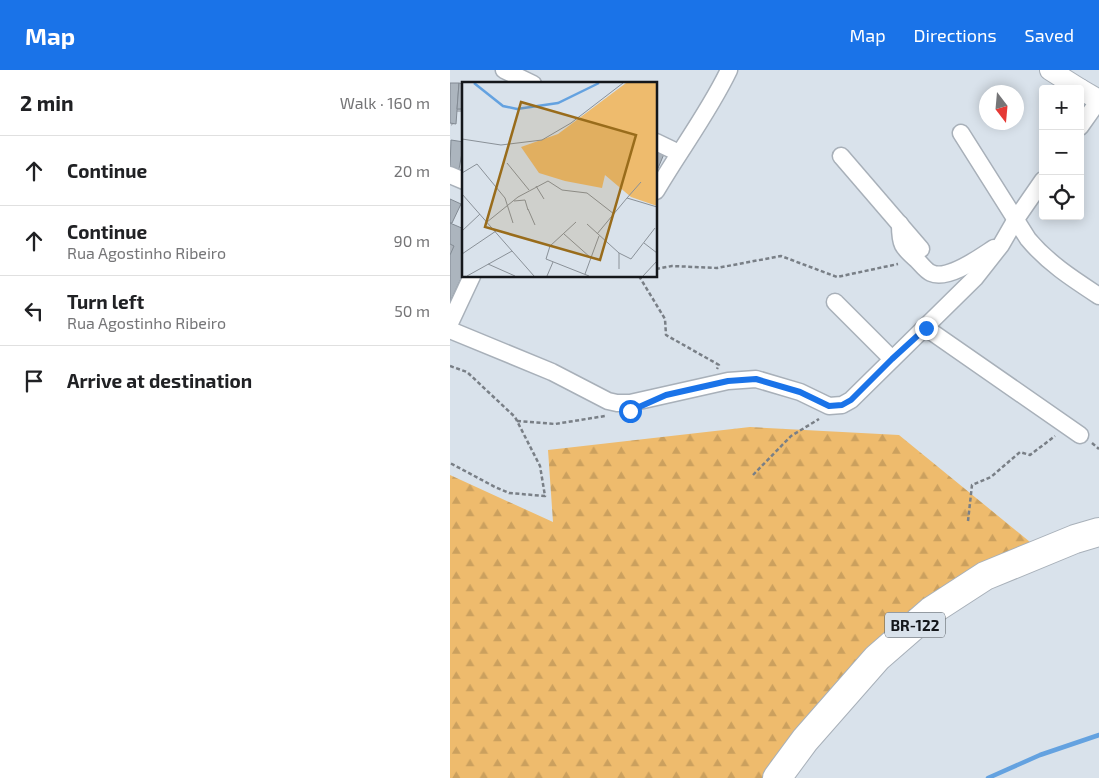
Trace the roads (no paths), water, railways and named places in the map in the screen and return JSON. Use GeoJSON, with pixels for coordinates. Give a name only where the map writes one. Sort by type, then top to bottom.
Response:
{"type":"FeatureCollection","features":[{"type":"Feature","properties":{"kind":"highway","name":"BR-122"},"geometry":{"type":"LineString","coordinates":[[777,778],[805,740],[877,658],[931,611],[985,576],[1075,539],[1099,532]]}},
{"type":"Feature","properties":{"kind":"street"},"geometry":{"type":"LineString","coordinates":[[504,70],[529,82]]}},
{"type":"Feature","properties":{"kind":"street"},"geometry":{"type":"LineString","coordinates":[[658,188],[678,153],[720,90],[729,70]]}},
{"type":"Feature","properties":{"kind":"street"},"geometry":{"type":"LineString","coordinates":[[1050,70],[1074,85]]}},
{"type":"Feature","properties":{"kind":"street"},"geometry":{"type":"LineString","coordinates":[[1084,91],[1099,100],[1084,121]]}},
{"type":"Feature","properties":{"kind":"street"},"geometry":{"type":"LineString","coordinates":[[961,133],[1039,252],[1099,296]]}},
{"type":"Feature","properties":{"kind":"street"},"geometry":{"type":"LineString","coordinates":[[658,143],[678,153]]}},
{"type":"Feature","properties":{"kind":"street"},"geometry":{"type":"LineString","coordinates":[[841,156],[900,224],[931,273],[955,272],[1000,245]]}},
{"type":"Feature","properties":{"kind":"street"},"geometry":{"type":"LineString","coordinates":[[450,175],[462,180]]}},
{"type":"Feature","properties":{"kind":"street"},"geometry":{"type":"LineString","coordinates":[[450,330],[552,372],[608,401],[617,403],[630,402],[728,381],[756,379],[800,392],[829,406],[842,405],[851,400],[975,278],[1000,245],[1039,186]]}},
{"type":"Feature","properties":{"kind":"street"},"geometry":{"type":"LineString","coordinates":[[450,323],[471,278]]}},
{"type":"Feature","properties":{"kind":"street"},"geometry":{"type":"LineString","coordinates":[[835,302],[892,359]]}},
{"type":"Feature","properties":{"kind":"street"},"geometry":{"type":"LineString","coordinates":[[926,328],[1075,431]]}},
{"type":"Feature","properties":{"kind":"waterway"},"geometry":{"type":"LineString","coordinates":[[988,778],[1040,755],[1099,735]]}}]}
